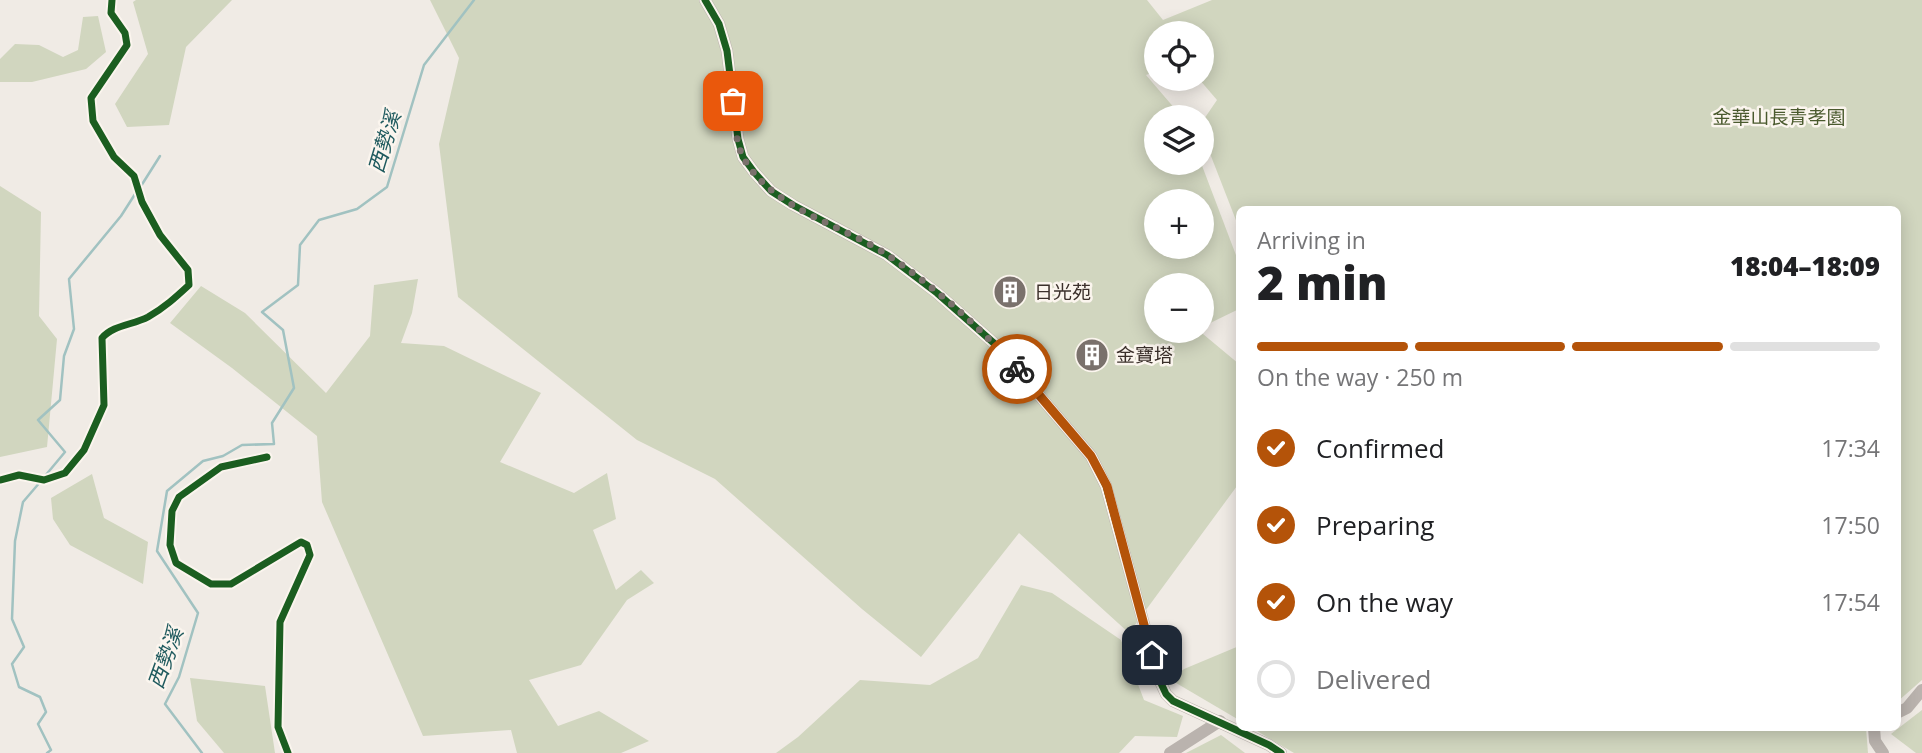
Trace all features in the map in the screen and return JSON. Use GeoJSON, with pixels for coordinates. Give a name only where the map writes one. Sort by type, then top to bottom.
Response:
{"type":"FeatureCollection","features":[{"type":"Feature","properties":{"kind":"street"},"geometry":{"type":"LineString","coordinates":[[0,480],[19,475],[44,480],[65,473],[84,450],[104,405],[102,338],[108,331],[144,319],[165,307],[189,285],[188,270],[160,235],[142,202],[134,176],[114,157],[93,121],[91,98],[127,45],[125,33],[111,13],[112,0]]}},
{"type":"Feature","properties":{"kind":"street"},"geometry":{"type":"LineString","coordinates":[[705,0],[719,24],[727,51],[736,126],[743,157],[771,191],[887,255],[937,293],[996,345],[1056,413],[1091,456],[1107,486],[1159,679],[1166,694],[1173,701],[1236,729]]}},
{"type":"Feature","properties":{"kind":"street"},"geometry":{"type":"LineString","coordinates":[[267,457],[221,467],[179,497],[172,511],[170,545],[176,563],[211,584],[231,584],[301,542],[307,545],[310,555],[280,622],[278,727],[288,753]]}},
{"type":"Feature","properties":{"kind":"street"},"geometry":{"type":"LineString","coordinates":[[1901,711],[1907,708],[1922,690]]}},
{"type":"Feature","properties":{"kind":"street"},"geometry":{"type":"LineString","coordinates":[[1170,753],[1220,721]]}},
{"type":"Feature","properties":{"kind":"street"},"geometry":{"type":"LineString","coordinates":[[1241,731],[1281,753]]}},
{"type":"Feature","properties":{"kind":"street"},"geometry":{"type":"LineString","coordinates":[[1874,731],[1875,741],[1883,753]]}},
{"type":"Feature","properties":{"kind":"green space"},"geometry":{"type":"Polygon","coordinates":[[[232,0],[186,47],[169,125],[127,127],[115,104],[148,54],[133,2],[232,0]]]}},
{"type":"Feature","properties":{"kind":"green space","name":"金華山長青孝園"},"geometry":{"type":"Polygon","coordinates":[[[430,0],[1147,0],[1163,20],[1212,0],[1922,0],[1922,680],[1901,698],[1901,206],[1236,206],[1236,220],[1214,164],[1214,105],[1217,100],[1209,91],[1214,91],[1214,21],[1144,21],[1144,91],[1160,91],[1172,105],[1144,105],[1144,175],[1206,175],[1211,189],[1144,189],[1144,259],[1214,259],[1214,197],[1236,255],[1236,310],[1214,321],[1214,273],[1144,273],[1144,343],[1214,343],[1236,362],[1236,487],[1129,633],[1019,533],[921,657],[862,609],[715,479],[637,440],[458,297],[439,144],[459,58],[430,0]]]}},
{"type":"Feature","properties":{"kind":"green space"},"geometry":{"type":"Polygon","coordinates":[[[98,16],[106,52],[86,69],[32,82],[0,82],[0,59],[15,44],[39,45],[63,57],[78,50],[83,17],[98,16]]]}},
{"type":"Feature","properties":{"kind":"green space"},"geometry":{"type":"Polygon","coordinates":[[[0,186],[41,212],[39,316],[57,339],[47,447],[0,457],[0,186]]]}},
{"type":"Feature","properties":{"kind":"green space"},"geometry":{"type":"Polygon","coordinates":[[[418,279],[412,313],[401,343],[444,346],[541,393],[500,462],[574,493],[607,473],[616,519],[593,530],[616,590],[641,570],[654,583],[627,600],[581,665],[529,680],[558,726],[599,711],[649,741],[621,753],[517,753],[511,730],[423,736],[322,502],[317,436],[232,368],[170,323],[201,286],[245,313],[326,393],[370,336],[374,285],[418,279]]]}},
{"type":"Feature","properties":{"kind":"green space"},"geometry":{"type":"Polygon","coordinates":[[[92,474],[104,518],[148,542],[143,584],[70,545],[53,519],[51,498],[92,474]]]}},
{"type":"Feature","properties":{"kind":"green space"},"geometry":{"type":"Polygon","coordinates":[[[1021,585],[1052,593],[1121,640],[1144,700],[1183,716],[1177,737],[1135,736],[1119,753],[776,753],[798,737],[860,680],[930,685],[978,658],[1021,585]]]}},
{"type":"Feature","properties":{"kind":"green space"},"geometry":{"type":"Polygon","coordinates":[[[1236,647],[1236,718],[1171,680],[1184,669],[1236,647]]]}},
{"type":"Feature","properties":{"kind":"green space"},"geometry":{"type":"Polygon","coordinates":[[[190,678],[265,686],[275,753],[224,753],[197,721],[190,678]]]}},
{"type":"Feature","properties":{"kind":"green space"},"geometry":{"type":"Polygon","coordinates":[[[1922,710],[1922,753],[1916,753],[1891,734],[1901,731],[1901,726],[1922,710]]]}},
{"type":"Feature","properties":{"kind":"green space"},"geometry":{"type":"Polygon","coordinates":[[[1257,731],[1866,731],[1868,753],[1294,753],[1257,731]]]}},
{"type":"Feature","properties":{"kind":"green space"},"geometry":{"type":"Polygon","coordinates":[[[1221,735],[1245,753],[1186,753],[1221,735]]]}},
{"type":"Feature","properties":{"kind":"waterway","name":"西勢溪"},"geometry":{"type":"LineString","coordinates":[[202,753],[165,704],[179,677],[198,613],[157,551],[167,491],[203,461],[223,456],[242,445],[274,444],[272,423],[294,388],[283,330],[262,312],[298,285],[300,245],[319,220],[357,209],[387,187],[424,65],[474,0]]}},
{"type":"Feature","properties":{"kind":"waterway"},"geometry":{"type":"LineString","coordinates":[[141,186],[160,156]]}},
{"type":"Feature","properties":{"kind":"waterway"},"geometry":{"type":"LineString","coordinates":[[45,476],[65,452],[38,420],[60,400],[64,356],[74,329],[69,279],[121,216],[137,191]]}},
{"type":"Feature","properties":{"kind":"waterway"},"geometry":{"type":"LineString","coordinates":[[41,481],[23,502],[15,541],[12,619],[24,647],[12,664],[19,687],[40,697],[46,712],[38,724],[51,750],[47,753]]}},
{"type":"Feature","properties":{"kind":"cycle path"},"geometry":{"type":"LineString","coordinates":[[0,480],[19,475],[44,480],[65,473],[84,450],[104,405],[102,338],[112,330],[154,314],[189,285],[188,270],[160,235],[142,202],[134,176],[114,157],[93,121],[91,98],[127,45],[125,33],[111,13],[112,0]]}},
{"type":"Feature","properties":{"kind":"cycle path"},"geometry":{"type":"LineString","coordinates":[[705,0],[719,24],[727,51],[738,139],[743,157],[771,191],[887,255],[937,293],[996,345],[1091,456],[1106,486],[1159,679],[1166,694],[1173,701],[1236,730]]}},
{"type":"Feature","properties":{"kind":"cycle path"},"geometry":{"type":"LineString","coordinates":[[267,457],[221,467],[179,497],[172,511],[170,545],[176,563],[211,584],[231,584],[301,542],[307,545],[310,555],[280,622],[278,727],[288,753]]}},
{"type":"Feature","properties":{"kind":"cycle path"},"geometry":{"type":"LineString","coordinates":[[1238,731],[1281,753]]}},
{"type":"Feature","properties":{"kind":"way so far"},"geometry":{"type":"LineString","coordinates":[[733,101],[743,157],[771,191],[887,255],[937,293],[996,345],[1017,369]]}},
{"type":"Feature","properties":{"kind":"place","name":"日光苑"},"geometry":{"type":"Point","coordinates":[1010,292]}},
{"type":"Feature","properties":{"kind":"place","name":"金寶塔"},"geometry":{"type":"Point","coordinates":[1092,355]}},
{"type":"Feature","properties":{"kind":"route"},"geometry":{"type":"LineString","coordinates":[[1017,369],[1091,456],[1107,486],[1152,655]]}}]}
